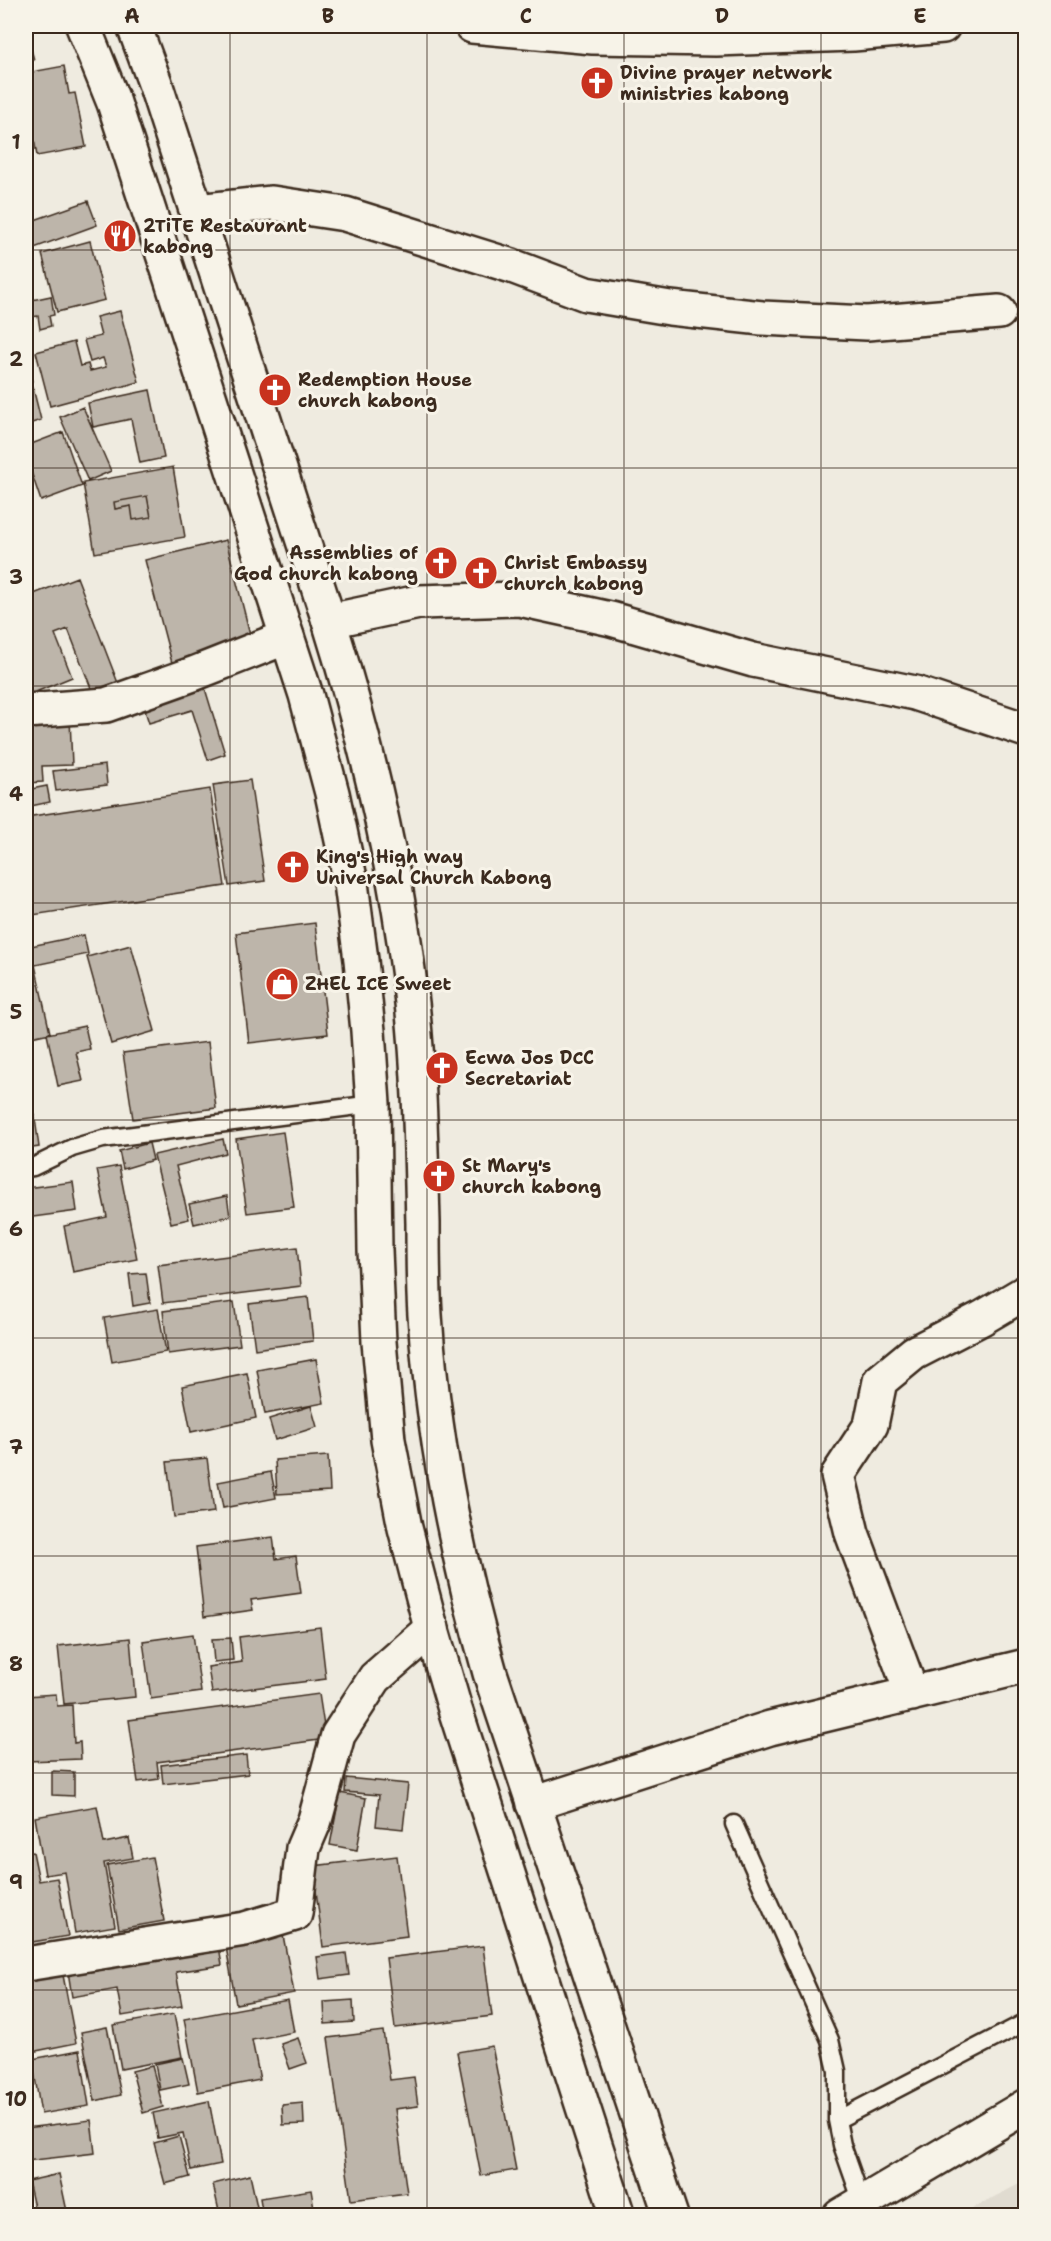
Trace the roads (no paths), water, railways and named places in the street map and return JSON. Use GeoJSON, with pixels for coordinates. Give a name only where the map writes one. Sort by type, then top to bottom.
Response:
{"type":"FeatureCollection","features":[{"type":"Feature","properties":{"kind":"street"},"geometry":{"type":"LineString","coordinates":[[83,26],[114,103],[306,695],[332,793],[351,883],[368,1031],[373,1104],[379,1342],[388,1440],[405,1528],[455,1709],[618,2216]]}},
{"type":"Feature","properties":{"kind":"street"},"geometry":{"type":"LineString","coordinates":[[134,26],[197,211],[344,668],[367,758],[386,836],[401,916],[412,1004],[420,1092],[424,1311],[430,1380],[449,1509],[473,1616],[490,1673],[671,2216]]}},
{"type":"Feature","properties":{"kind":"street"},"geometry":{"type":"LineString","coordinates":[[471,26],[593,37],[716,39],[853,34],[943,26]]}},
{"type":"Feature","properties":{"kind":"street"},"geometry":{"type":"LineString","coordinates":[[197,211],[272,203],[345,214],[512,266],[586,294],[670,308],[762,318],[867,323],[999,312]]}},
{"type":"Feature","properties":{"kind":"street"},"geometry":{"type":"LineString","coordinates":[[329,621],[419,602],[519,599],[611,619],[753,660],[915,693],[1026,730]]}},
{"type":"Feature","properties":{"kind":"street"},"geometry":{"type":"LineString","coordinates":[[26,711],[106,705],[287,637]]}},
{"type":"Feature","properties":{"kind":"street"},"geometry":{"type":"LineString","coordinates":[[912,1694],[852,1533],[838,1475],[871,1425],[880,1381],[914,1353],[1026,1292]]}},
{"type":"Feature","properties":{"kind":"street"},"geometry":{"type":"LineString","coordinates":[[26,1964],[245,1929],[295,1914],[303,1848],[315,1820],[338,1735],[375,1678],[432,1628]]}},
{"type":"Feature","properties":{"kind":"street"},"geometry":{"type":"LineString","coordinates":[[533,1804],[770,1728],[1026,1666]]}},
{"type":"Feature","properties":{"kind":"street"},"geometry":{"type":"LineString","coordinates":[[851,2209],[1026,2106]]}},
{"type":"Feature","properties":{"kind":"lane"},"geometry":{"type":"LineString","coordinates":[[26,1168],[33,1167],[72,1148],[103,1139],[373,1104]]}},
{"type":"Feature","properties":{"kind":"lane"},"geometry":{"type":"LineString","coordinates":[[734,1824],[830,2040],[837,2071],[837,2120],[851,2209]]}},
{"type":"Feature","properties":{"kind":"lane"},"geometry":{"type":"LineString","coordinates":[[837,2120],[1026,2022]]}},
{"type":"Feature","properties":{"kind":"place","name":"Divine prayer network ministries kabong"},"geometry":{"type":"Point","coordinates":[597,83]}},
{"type":"Feature","properties":{"kind":"place","name":"2TiTE Restaurant kabong"},"geometry":{"type":"Point","coordinates":[120,236]}},
{"type":"Feature","properties":{"kind":"place","name":"Redemption House church kabong"},"geometry":{"type":"Point","coordinates":[275,390]}},
{"type":"Feature","properties":{"kind":"place","name":"Assemblies of God church kabong"},"geometry":{"type":"Point","coordinates":[441,563]}},
{"type":"Feature","properties":{"kind":"place","name":"Christ Embassy church kabong"},"geometry":{"type":"Point","coordinates":[481,573]}},
{"type":"Feature","properties":{"kind":"place","name":"King's High way Universal Church Kabong"},"geometry":{"type":"Point","coordinates":[293,867]}},
{"type":"Feature","properties":{"kind":"place","name":"ZHEL ICE Sweet"},"geometry":{"type":"Point","coordinates":[282,984]}},
{"type":"Feature","properties":{"kind":"place","name":"Ecwa Jos DCC Secretariat"},"geometry":{"type":"Point","coordinates":[442,1068]}},
{"type":"Feature","properties":{"kind":"place","name":"St Mary's church kabong"},"geometry":{"type":"Point","coordinates":[439,1176]}}]}
